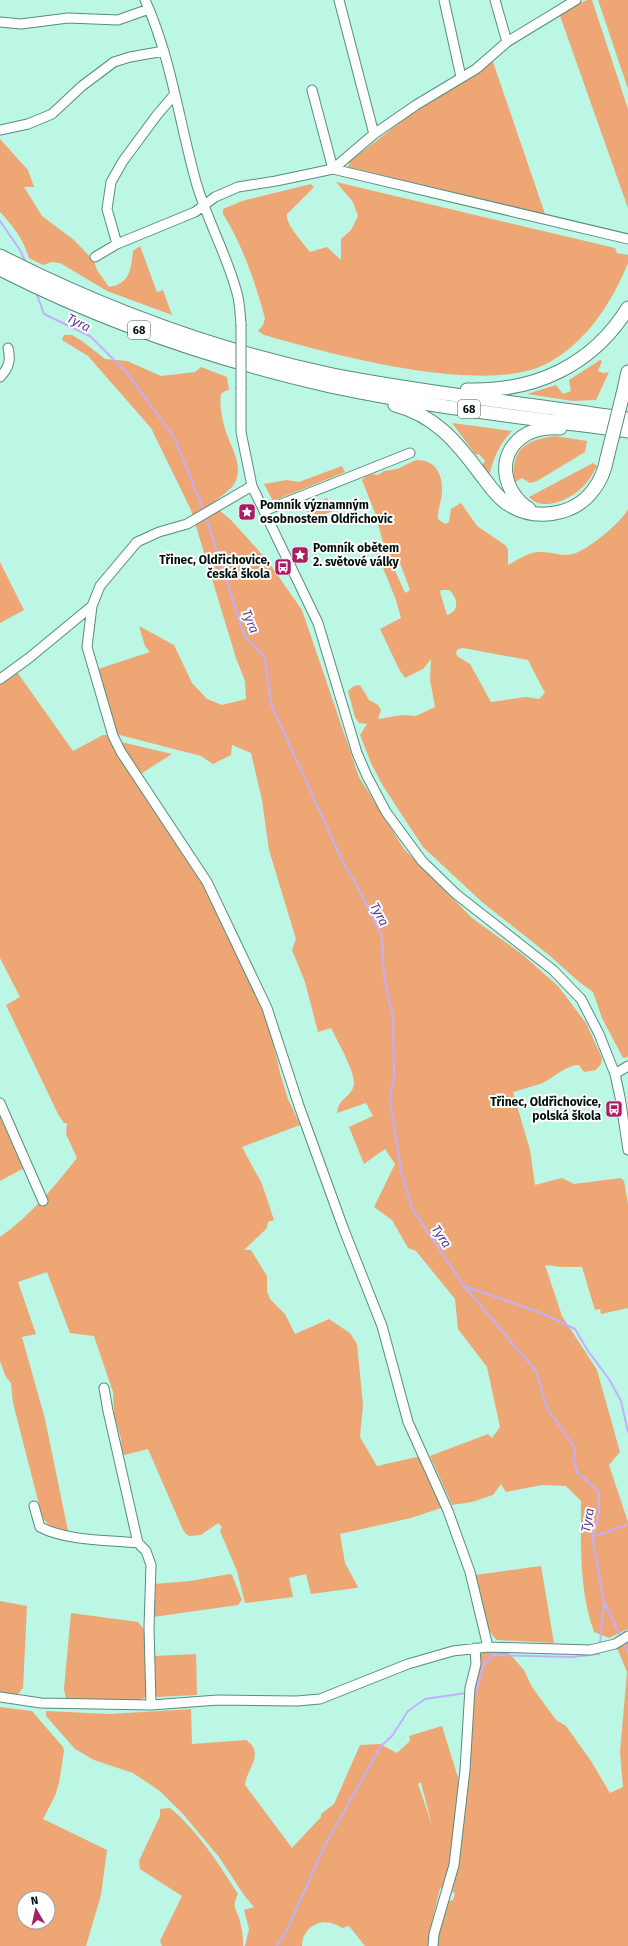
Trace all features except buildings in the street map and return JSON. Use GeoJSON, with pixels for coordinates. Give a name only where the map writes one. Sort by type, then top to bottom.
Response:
{"type":"FeatureCollection","features":[{"type":"Feature","properties":{"kind":"highway","name":"68"},"geometry":{"type":"LineString","coordinates":[[0,256],[43,277],[164,326],[274,361],[390,385],[628,419]]}},
{"type":"Feature","properties":{"kind":"highway","name":"68"},"geometry":{"type":"LineString","coordinates":[[0,269],[51,294],[106,318],[160,338],[272,372],[331,386],[390,397],[628,431]]}},
{"type":"Feature","properties":{"kind":"highway"},"geometry":{"type":"LineString","coordinates":[[390,385],[418,384],[449,389],[483,390],[502,389],[530,383],[558,372],[587,355],[610,333],[628,308]]}},
{"type":"Feature","properties":{"kind":"highway"},"geometry":{"type":"LineString","coordinates":[[331,386],[356,397],[400,406],[427,418],[455,440],[492,489],[503,500],[517,509],[541,514],[565,511],[585,499],[598,483],[607,458],[628,372]]}},
{"type":"Feature","properties":{"kind":"highway"},"geometry":{"type":"LineString","coordinates":[[541,514],[529,510],[519,502],[509,487],[505,469],[508,456],[514,446],[528,434],[541,429],[565,428],[588,431],[608,428]]}},
{"type":"Feature","properties":{"kind":"street"},"geometry":{"type":"LineString","coordinates":[[145,0],[164,51],[174,95],[204,205],[230,268],[238,295],[241,324],[241,432],[252,486],[318,623],[357,753],[386,812],[405,840],[422,861],[456,894],[542,960],[569,984],[581,999],[590,1015],[615,1074],[628,1150]]}},
{"type":"Feature","properties":{"kind":"street"},"geometry":{"type":"LineString","coordinates":[[340,0],[374,134]]}},
{"type":"Feature","properties":{"kind":"street"},"geometry":{"type":"LineString","coordinates":[[444,0],[461,77]]}},
{"type":"Feature","properties":{"kind":"street"},"geometry":{"type":"LineString","coordinates":[[494,0],[507,42]]}},
{"type":"Feature","properties":{"kind":"street"},"geometry":{"type":"LineString","coordinates":[[333,169],[374,134],[416,105],[476,69],[507,42],[576,0]]}},
{"type":"Feature","properties":{"kind":"street"},"geometry":{"type":"LineString","coordinates":[[0,22],[21,24],[68,18],[118,20],[149,9]]}},
{"type":"Feature","properties":{"kind":"street"},"geometry":{"type":"LineString","coordinates":[[0,130],[28,124],[52,114],[82,86],[114,62],[130,57],[164,51]]}},
{"type":"Feature","properties":{"kind":"street"},"geometry":{"type":"LineString","coordinates":[[312,90],[333,169]]}},
{"type":"Feature","properties":{"kind":"street"},"geometry":{"type":"LineString","coordinates":[[117,244],[108,209],[111,182],[119,166],[174,95]]}},
{"type":"Feature","properties":{"kind":"street"},"geometry":{"type":"LineString","coordinates":[[95,256],[117,244],[195,212],[215,197],[238,187],[276,182],[333,169],[628,239]]}},
{"type":"Feature","properties":{"kind":"street"},"geometry":{"type":"LineString","coordinates":[[0,377],[10,361],[8,348]]}},
{"type":"Feature","properties":{"kind":"street"},"geometry":{"type":"LineString","coordinates":[[264,511],[410,453]]}},
{"type":"Feature","properties":{"kind":"street"},"geometry":{"type":"LineString","coordinates":[[252,486],[187,524],[159,532],[137,542],[100,586],[92,606],[86,647],[113,736],[121,752],[207,882],[267,1008],[299,1106],[382,1326],[408,1422],[448,1511],[470,1572],[488,1647]]}},
{"type":"Feature","properties":{"kind":"street"},"geometry":{"type":"LineString","coordinates":[[0,679],[30,658],[92,606]]}},
{"type":"Feature","properties":{"kind":"street"},"geometry":{"type":"LineString","coordinates":[[615,1074],[628,1066]]}},
{"type":"Feature","properties":{"kind":"street"},"geometry":{"type":"LineString","coordinates":[[0,1103],[43,1201]]}},
{"type":"Feature","properties":{"kind":"street"},"geometry":{"type":"LineString","coordinates":[[104,1388],[138,1543],[146,1551],[151,1565],[149,1627],[152,1705]]}},
{"type":"Feature","properties":{"kind":"street"},"geometry":{"type":"LineString","coordinates":[[34,1506],[40,1527],[48,1531],[69,1536],[138,1543]]}},
{"type":"Feature","properties":{"kind":"street"},"geometry":{"type":"LineString","coordinates":[[0,1698],[41,1703],[152,1705],[218,1700],[297,1701],[320,1699],[408,1664],[453,1651],[488,1647],[590,1650],[616,1644],[628,1636]]}},
{"type":"Feature","properties":{"kind":"street"},"geometry":{"type":"LineString","coordinates":[[433,1946],[436,1927],[454,1865],[464,1770],[469,1692],[476,1664],[475,1648]]}},
{"type":"Feature","properties":{"kind":"shaded area"},"geometry":{"type":"Polygon","coordinates":[[[587,0],[592,0],[628,109],[628,208],[559,13],[587,0]]]}},
{"type":"Feature","properties":{"kind":"shaded area"},"geometry":{"type":"Polygon","coordinates":[[[598,0],[628,0],[628,89],[598,0]]]}},
{"type":"Feature","properties":{"kind":"shaded area"},"geometry":{"type":"Polygon","coordinates":[[[492,59],[545,214],[348,167],[350,161],[428,101],[459,83],[467,81],[492,59]]]}},
{"type":"Feature","properties":{"kind":"shaded area"},"geometry":{"type":"Polygon","coordinates":[[[0,139],[28,170],[34,187],[24,187],[42,216],[74,240],[94,261],[97,270],[109,287],[121,283],[125,279],[130,270],[133,251],[140,246],[157,292],[163,290],[172,315],[107,291],[60,263],[52,262],[43,265],[29,258],[18,234],[0,212],[0,139]]]}},
{"type":"Feature","properties":{"kind":"shaded area"},"geometry":{"type":"Polygon","coordinates":[[[336,182],[615,248],[617,253],[628,255],[628,263],[622,278],[597,320],[575,344],[548,363],[521,372],[487,376],[449,374],[408,369],[328,352],[264,335],[258,331],[263,325],[265,318],[257,291],[248,264],[237,239],[223,214],[223,209],[242,201],[311,184],[314,187],[287,214],[287,218],[296,234],[310,252],[327,247],[341,260],[341,239],[351,230],[358,216],[353,202],[336,182]]]}},
{"type":"Feature","properties":{"kind":"shaded area"},"geometry":{"type":"Polygon","coordinates":[[[64,335],[72,335],[105,359],[127,361],[161,376],[195,372],[201,367],[227,377],[229,390],[221,394],[221,410],[227,435],[237,461],[238,475],[231,488],[214,502],[219,510],[231,520],[267,560],[302,610],[359,777],[404,849],[472,918],[523,955],[558,986],[586,1023],[602,1058],[601,1064],[596,1070],[584,1072],[579,1065],[569,1067],[540,1084],[513,1092],[530,1150],[535,1185],[562,1178],[574,1184],[621,1178],[624,1181],[628,1204],[628,1308],[601,1314],[600,1309],[595,1310],[582,1267],[545,1265],[562,1316],[597,1370],[620,1452],[609,1465],[628,1522],[628,1629],[609,1638],[594,1632],[589,1616],[583,1584],[581,1501],[566,1486],[542,1485],[506,1492],[501,1484],[493,1495],[472,1502],[452,1505],[430,1456],[488,1434],[492,1438],[500,1427],[487,1367],[458,1329],[455,1299],[416,1251],[408,1248],[392,1220],[374,1207],[395,1164],[385,1149],[364,1164],[349,1127],[373,1116],[366,1103],[337,1113],[340,1104],[353,1088],[353,1076],[331,1028],[318,1032],[305,982],[292,950],[296,939],[269,850],[262,800],[251,753],[232,745],[231,755],[213,764],[201,756],[116,734],[95,670],[150,652],[145,646],[139,626],[174,645],[192,683],[207,699],[222,705],[246,699],[245,681],[236,658],[191,510],[151,428],[88,356],[62,340],[64,335]]]}},
{"type":"Feature","properties":{"kind":"shaded area"},"geometry":{"type":"Polygon","coordinates":[[[600,360],[602,361],[598,371],[603,373],[609,372],[596,400],[573,401],[527,394],[556,385],[563,394],[571,391],[569,380],[600,360]]]}},
{"type":"Feature","properties":{"kind":"shaded area"},"geometry":{"type":"Polygon","coordinates":[[[452,423],[512,431],[498,450],[490,473],[482,465],[485,461],[479,454],[476,455],[452,423]]]}},
{"type":"Feature","properties":{"kind":"shaded area"},"geometry":{"type":"Polygon","coordinates":[[[555,436],[587,441],[585,452],[537,481],[530,483],[522,478],[514,483],[515,462],[517,455],[522,449],[535,440],[555,436]]]}},
{"type":"Feature","properties":{"kind":"shaded area"},"geometry":{"type":"Polygon","coordinates":[[[416,460],[428,462],[436,468],[442,484],[442,495],[438,519],[445,524],[449,522],[451,509],[461,503],[477,526],[505,545],[508,549],[508,565],[524,556],[537,552],[565,555],[573,554],[587,547],[604,535],[619,521],[628,509],[628,1057],[623,1058],[602,1018],[593,992],[482,902],[423,847],[383,786],[371,763],[360,735],[367,724],[359,723],[355,717],[348,691],[354,686],[360,685],[369,700],[378,705],[381,710],[378,719],[402,715],[416,716],[435,707],[430,680],[431,659],[423,669],[405,678],[399,669],[380,629],[401,618],[396,600],[377,553],[388,549],[388,545],[383,542],[375,513],[362,480],[369,475],[378,475],[384,471],[397,469],[416,460]],[[400,563],[393,566],[405,593],[410,590],[400,563]],[[441,590],[440,592],[447,615],[454,611],[456,607],[456,600],[449,590],[441,590]],[[463,648],[458,649],[456,652],[457,656],[470,664],[491,702],[526,697],[539,699],[545,693],[528,660],[463,648]]]}},
{"type":"Feature","properties":{"kind":"shaded area"},"geometry":{"type":"Polygon","coordinates":[[[593,463],[597,466],[590,479],[582,488],[568,498],[560,502],[543,504],[535,502],[529,497],[593,463]]]}},
{"type":"Feature","properties":{"kind":"shaded area"},"geometry":{"type":"Polygon","coordinates":[[[342,466],[345,472],[273,501],[264,484],[287,480],[299,482],[342,466]]]}},
{"type":"Feature","properties":{"kind":"shaded area"},"geometry":{"type":"Polygon","coordinates":[[[327,498],[333,511],[310,520],[305,507],[327,498]]]}},
{"type":"Feature","properties":{"kind":"shaded area"},"geometry":{"type":"Polygon","coordinates":[[[0,562],[24,610],[0,623],[0,562]]]}},
{"type":"Feature","properties":{"kind":"shaded area"},"geometry":{"type":"Polygon","coordinates":[[[17,672],[73,751],[103,735],[109,735],[149,803],[204,887],[268,1019],[280,1073],[288,1099],[300,1125],[242,1147],[262,1184],[274,1220],[268,1222],[267,1228],[244,1250],[251,1250],[267,1276],[267,1291],[270,1299],[285,1314],[295,1334],[329,1319],[350,1333],[357,1344],[363,1405],[360,1437],[377,1466],[421,1456],[444,1507],[411,1518],[340,1534],[345,1563],[358,1587],[356,1588],[311,1594],[306,1574],[289,1578],[293,1597],[245,1603],[237,1571],[220,1531],[222,1527],[218,1523],[201,1535],[189,1536],[184,1532],[148,1449],[120,1456],[121,1439],[114,1415],[113,1392],[94,1336],[70,1333],[47,1272],[18,1282],[36,1334],[22,1337],[45,1419],[68,1531],[59,1530],[52,1527],[42,1516],[13,1403],[11,1383],[6,1377],[0,1361],[0,1237],[32,1210],[51,1190],[77,1158],[66,1134],[67,1123],[64,1123],[58,1114],[6,1005],[20,997],[0,958],[0,682],[17,672]]]}},
{"type":"Feature","properties":{"kind":"shaded area"},"geometry":{"type":"Polygon","coordinates":[[[121,742],[172,754],[139,775],[121,746],[121,742]]]}},
{"type":"Feature","properties":{"kind":"shaded area"},"geometry":{"type":"Polygon","coordinates":[[[0,1108],[26,1167],[0,1181],[0,1108]]]}},
{"type":"Feature","properties":{"kind":"shaded area"},"geometry":{"type":"Polygon","coordinates":[[[541,1566],[554,1643],[497,1640],[488,1627],[485,1619],[475,1575],[541,1566]]]}},
{"type":"Feature","properties":{"kind":"shaded area"},"geometry":{"type":"Polygon","coordinates":[[[230,1574],[232,1575],[242,1600],[238,1605],[153,1617],[154,1584],[190,1581],[230,1574]]]}},
{"type":"Feature","properties":{"kind":"shaded area"},"geometry":{"type":"Polygon","coordinates":[[[0,1601],[27,1606],[23,1688],[17,1695],[0,1694],[0,1601]]]}},
{"type":"Feature","properties":{"kind":"shaded area"},"geometry":{"type":"Polygon","coordinates":[[[71,1613],[138,1622],[146,1632],[146,1697],[137,1701],[71,1701],[66,1699],[64,1689],[71,1613]]]}},
{"type":"Feature","properties":{"kind":"shaded area"},"geometry":{"type":"Polygon","coordinates":[[[628,1642],[628,1946],[436,1946],[447,1902],[453,1900],[455,1893],[440,1888],[429,1935],[428,1946],[365,1946],[349,1926],[342,1928],[336,1924],[323,1922],[316,1924],[306,1932],[303,1938],[302,1946],[245,1946],[249,1929],[244,1910],[254,1907],[244,1895],[219,1857],[183,1814],[160,1791],[133,1773],[94,1760],[75,1749],[46,1716],[46,1711],[110,1714],[191,1709],[192,1744],[246,1740],[252,1745],[255,1756],[245,1785],[292,1848],[321,1817],[321,1814],[334,1804],[360,1745],[380,1744],[397,1753],[410,1741],[409,1736],[442,1726],[460,1784],[473,1690],[481,1653],[508,1652],[524,1670],[532,1687],[556,1720],[566,1726],[591,1761],[610,1793],[623,1787],[620,1752],[627,1672],[617,1648],[628,1642]],[[420,1782],[418,1784],[432,1825],[420,1782]]]}},
{"type":"Feature","properties":{"kind":"shaded area"},"geometry":{"type":"Polygon","coordinates":[[[196,1654],[197,1695],[157,1697],[154,1692],[153,1656],[196,1654]]]}},
{"type":"Feature","properties":{"kind":"shaded area"},"geometry":{"type":"Polygon","coordinates":[[[0,1707],[32,1711],[63,1747],[64,1751],[59,1783],[55,1796],[43,1819],[107,1850],[101,1895],[86,1946],[0,1946],[0,1707]]]}},
{"type":"Feature","properties":{"kind":"shaded area"},"geometry":{"type":"Polygon","coordinates":[[[170,1808],[199,1837],[238,1894],[235,1906],[241,1924],[243,1946],[162,1946],[160,1941],[182,1896],[140,1869],[139,1861],[160,1816],[160,1809],[170,1808]]]}},
{"type":"Feature","properties":{"kind":"waterway","name":"Tyra"},"geometry":{"type":"LineString","coordinates":[[0,221],[20,250],[25,261]]}},
{"type":"Feature","properties":{"kind":"waterway","name":"Tyra"},"geometry":{"type":"LineString","coordinates":[[36,292],[44,314],[90,336],[128,374],[175,439],[204,511]]}},
{"type":"Feature","properties":{"kind":"waterway","name":"Tyra"},"geometry":{"type":"LineString","coordinates":[[206,517],[244,635],[265,658],[271,704],[342,860],[362,895],[382,937],[384,977],[393,1017],[394,1076],[390,1100],[402,1175],[413,1210],[464,1286],[536,1371],[547,1408],[575,1448],[574,1461],[577,1472],[599,1492],[599,1513],[592,1537],[604,1602],[621,1637]]}},
{"type":"Feature","properties":{"kind":"waterway"},"geometry":{"type":"LineString","coordinates":[[465,1286],[541,1313],[575,1329],[588,1351],[609,1379],[621,1401],[628,1432]]}},
{"type":"Feature","properties":{"kind":"waterway"},"geometry":{"type":"LineString","coordinates":[[592,1537],[626,1525]]}},
{"type":"Feature","properties":{"kind":"waterway"},"geometry":{"type":"LineString","coordinates":[[600,1644],[604,1603]]}},
{"type":"Feature","properties":{"kind":"waterway","name":"Tyra"},"geometry":{"type":"LineString","coordinates":[[623,1641],[628,1653]]}},
{"type":"Feature","properties":{"kind":"waterway"},"geometry":{"type":"LineString","coordinates":[[473,1692],[476,1692],[484,1664],[493,1655],[572,1657],[599,1654],[599,1650]]}},
{"type":"Feature","properties":{"kind":"waterway"},"geometry":{"type":"LineString","coordinates":[[277,1946],[287,1930],[323,1849],[381,1746],[392,1736],[408,1711],[425,1699],[466,1693]]}},
{"type":"Feature","properties":{"kind":"place","name":"Pomník významným osobnostem Oldřichovic"},"geometry":{"type":"Point","coordinates":[247,512]}},
{"type":"Feature","properties":{"kind":"place","name":"Pomník obětem 2. světové války"},"geometry":{"type":"Point","coordinates":[300,555]}},
{"type":"Feature","properties":{"kind":"place","name":"Třinec, Oldřichovice, česká škola"},"geometry":{"type":"Point","coordinates":[283,567]}},
{"type":"Feature","properties":{"kind":"place","name":"Třinec, Oldřichovice, polská škola"},"geometry":{"type":"Point","coordinates":[614,1109]}}]}
